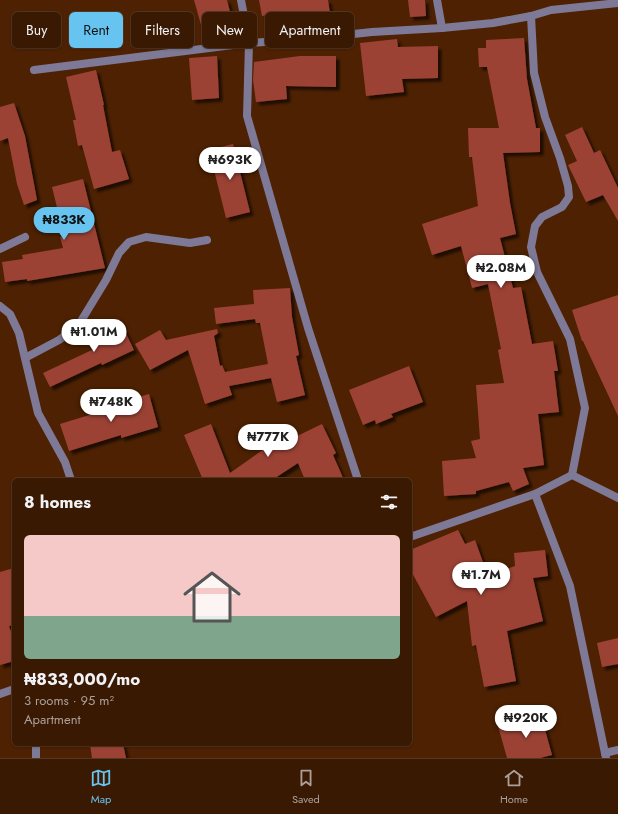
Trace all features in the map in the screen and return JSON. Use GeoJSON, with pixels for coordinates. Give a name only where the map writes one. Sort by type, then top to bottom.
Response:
{"type":"FeatureCollection","features":[{"type":"Feature","properties":{"kind":"street"},"geometry":{"type":"LineString","coordinates":[[241,0],[243,12]]}},
{"type":"Feature","properties":{"kind":"street"},"geometry":{"type":"LineString","coordinates":[[437,0],[442,28]]}},
{"type":"Feature","properties":{"kind":"street"},"geometry":{"type":"LineString","coordinates":[[257,42],[493,23],[531,16],[551,10],[618,3]]}},
{"type":"Feature","properties":{"kind":"street"},"geometry":{"type":"LineString","coordinates":[[531,16],[534,73],[545,117],[560,158],[568,186],[569,197],[562,207],[542,217],[535,226],[531,247],[536,272],[570,339],[585,408],[572,475]]}},
{"type":"Feature","properties":{"kind":"street"},"geometry":{"type":"LineString","coordinates":[[34,70],[209,48]]}},
{"type":"Feature","properties":{"kind":"street"},"geometry":{"type":"LineString","coordinates":[[249,48],[247,116],[308,328],[357,478]]}},
{"type":"Feature","properties":{"kind":"street"},"geometry":{"type":"LineString","coordinates":[[0,249],[25,237]]}},
{"type":"Feature","properties":{"kind":"street"},"geometry":{"type":"LineString","coordinates":[[25,358],[59,340],[78,326],[106,280],[119,253],[129,242],[146,237],[190,243],[207,240]]}},
{"type":"Feature","properties":{"kind":"street"},"geometry":{"type":"LineString","coordinates":[[0,306],[10,314],[19,333],[38,413],[65,462],[70,478]]}},
{"type":"Feature","properties":{"kind":"street"},"geometry":{"type":"LineString","coordinates":[[0,312],[10,314]]}},
{"type":"Feature","properties":{"kind":"street"},"geometry":{"type":"LineString","coordinates":[[412,536],[535,494],[572,475]]}},
{"type":"Feature","properties":{"kind":"street"},"geometry":{"type":"LineString","coordinates":[[572,475],[618,498]]}},
{"type":"Feature","properties":{"kind":"street"},"geometry":{"type":"LineString","coordinates":[[535,494],[570,586],[606,755],[618,750]]}},
{"type":"Feature","properties":{"kind":"street"},"geometry":{"type":"LineString","coordinates":[[0,694],[12,690]]}},
{"type":"Feature","properties":{"kind":"street"},"geometry":{"type":"LineString","coordinates":[[36,746],[36,758]]}},
{"type":"Feature","properties":{"kind":"building"},"geometry":{"type":"Polygon","coordinates":[[[194,0],[227,0],[230,12],[202,12],[202,28],[194,0]]]}},
{"type":"Feature","properties":{"kind":"building"},"geometry":{"type":"Polygon","coordinates":[[[259,0],[328,0],[330,12],[265,12],[265,15],[262,16],[259,0]]]}},
{"type":"Feature","properties":{"kind":"building"},"geometry":{"type":"Polygon","coordinates":[[[408,0],[425,0],[426,16],[410,17],[408,0]]]}},
{"type":"Feature","properties":{"kind":"building"},"geometry":{"type":"Polygon","coordinates":[[[524,38],[527,79],[536,128],[540,128],[540,152],[503,153],[516,234],[500,238],[513,288],[521,287],[532,344],[553,341],[558,371],[554,371],[559,412],[538,414],[544,465],[523,468],[529,484],[513,491],[509,482],[476,491],[476,494],[444,496],[442,461],[476,458],[471,441],[480,439],[476,385],[504,383],[498,350],[501,349],[488,284],[472,288],[461,246],[432,255],[422,224],[478,206],[472,157],[469,157],[468,128],[499,128],[487,67],[479,67],[478,48],[486,48],[486,40],[524,38]]]}},
{"type":"Feature","properties":{"kind":"building"},"geometry":{"type":"Polygon","coordinates":[[[397,39],[398,47],[438,46],[438,78],[402,79],[404,92],[366,96],[360,43],[397,39]]]}},
{"type":"Feature","properties":{"kind":"building"},"geometry":{"type":"Polygon","coordinates":[[[217,56],[219,98],[192,100],[189,58],[217,56]]]}},
{"type":"Feature","properties":{"kind":"building"},"geometry":{"type":"Polygon","coordinates":[[[300,56],[336,56],[336,87],[286,86],[287,99],[256,102],[253,80],[254,62],[300,56]]]}},
{"type":"Feature","properties":{"kind":"building"},"geometry":{"type":"Polygon","coordinates":[[[96,70],[112,152],[120,150],[129,179],[94,189],[82,145],[78,146],[73,120],[76,120],[66,77],[96,70]]]}},
{"type":"Feature","properties":{"kind":"building"},"geometry":{"type":"Polygon","coordinates":[[[14,103],[25,136],[37,200],[24,205],[17,184],[8,138],[0,141],[0,107],[14,103]]]}},
{"type":"Feature","properties":{"kind":"building"},"geometry":{"type":"Polygon","coordinates":[[[582,127],[594,153],[600,150],[618,188],[618,221],[603,195],[586,202],[568,165],[577,161],[565,135],[582,127]]]}},
{"type":"Feature","properties":{"kind":"building"},"geometry":{"type":"Polygon","coordinates":[[[233,144],[250,212],[226,218],[209,150],[233,144]]]}},
{"type":"Feature","properties":{"kind":"building"},"geometry":{"type":"Polygon","coordinates":[[[83,179],[105,268],[27,281],[27,279],[5,282],[2,262],[23,259],[22,255],[63,248],[60,237],[64,236],[52,187],[83,179]]]}},
{"type":"Feature","properties":{"kind":"building"},"geometry":{"type":"Polygon","coordinates":[[[290,288],[292,317],[299,355],[296,356],[305,395],[277,402],[271,378],[229,386],[232,395],[205,404],[188,350],[150,370],[135,344],[160,330],[166,340],[217,329],[218,333],[214,336],[220,366],[222,365],[225,372],[268,364],[260,323],[256,323],[255,319],[216,324],[214,308],[254,304],[253,290],[290,288]]]}},
{"type":"Feature","properties":{"kind":"building"},"geometry":{"type":"Polygon","coordinates":[[[618,295],[618,416],[582,341],[572,310],[618,295]]]}},
{"type":"Feature","properties":{"kind":"building"},"geometry":{"type":"Polygon","coordinates":[[[119,319],[134,350],[102,365],[101,363],[50,387],[43,373],[94,349],[87,334],[119,319]]]}},
{"type":"Feature","properties":{"kind":"building"},"geometry":{"type":"Polygon","coordinates":[[[409,366],[423,402],[391,414],[393,417],[376,424],[375,420],[363,425],[349,390],[409,366]]]}},
{"type":"Feature","properties":{"kind":"building"},"geometry":{"type":"Polygon","coordinates":[[[149,394],[158,427],[121,438],[121,435],[69,451],[60,424],[112,408],[112,405],[149,394]]]}},
{"type":"Feature","properties":{"kind":"building"},"geometry":{"type":"Polygon","coordinates":[[[211,424],[230,473],[264,449],[266,451],[322,424],[336,453],[333,455],[343,478],[304,478],[298,463],[275,478],[202,478],[184,435],[211,424]]]}},
{"type":"Feature","properties":{"kind":"building"},"geometry":{"type":"Polygon","coordinates":[[[458,530],[465,544],[475,540],[488,576],[515,566],[514,553],[545,550],[548,576],[533,578],[543,621],[507,631],[516,681],[484,687],[476,645],[472,646],[467,601],[436,617],[412,573],[412,549],[458,530]]]}},
{"type":"Feature","properties":{"kind":"building"},"geometry":{"type":"Polygon","coordinates":[[[12,569],[12,625],[9,626],[12,634],[12,662],[0,665],[0,572],[12,569]]]}},
{"type":"Feature","properties":{"kind":"building"},"geometry":{"type":"Polygon","coordinates":[[[618,638],[618,664],[602,667],[597,643],[618,638]]]}},
{"type":"Feature","properties":{"kind":"building"},"geometry":{"type":"Polygon","coordinates":[[[541,715],[552,755],[540,758],[507,758],[498,726],[541,715]]]}},
{"type":"Feature","properties":{"kind":"building"},"geometry":{"type":"Polygon","coordinates":[[[90,746],[123,746],[126,758],[92,758],[90,746]]]}}]}
